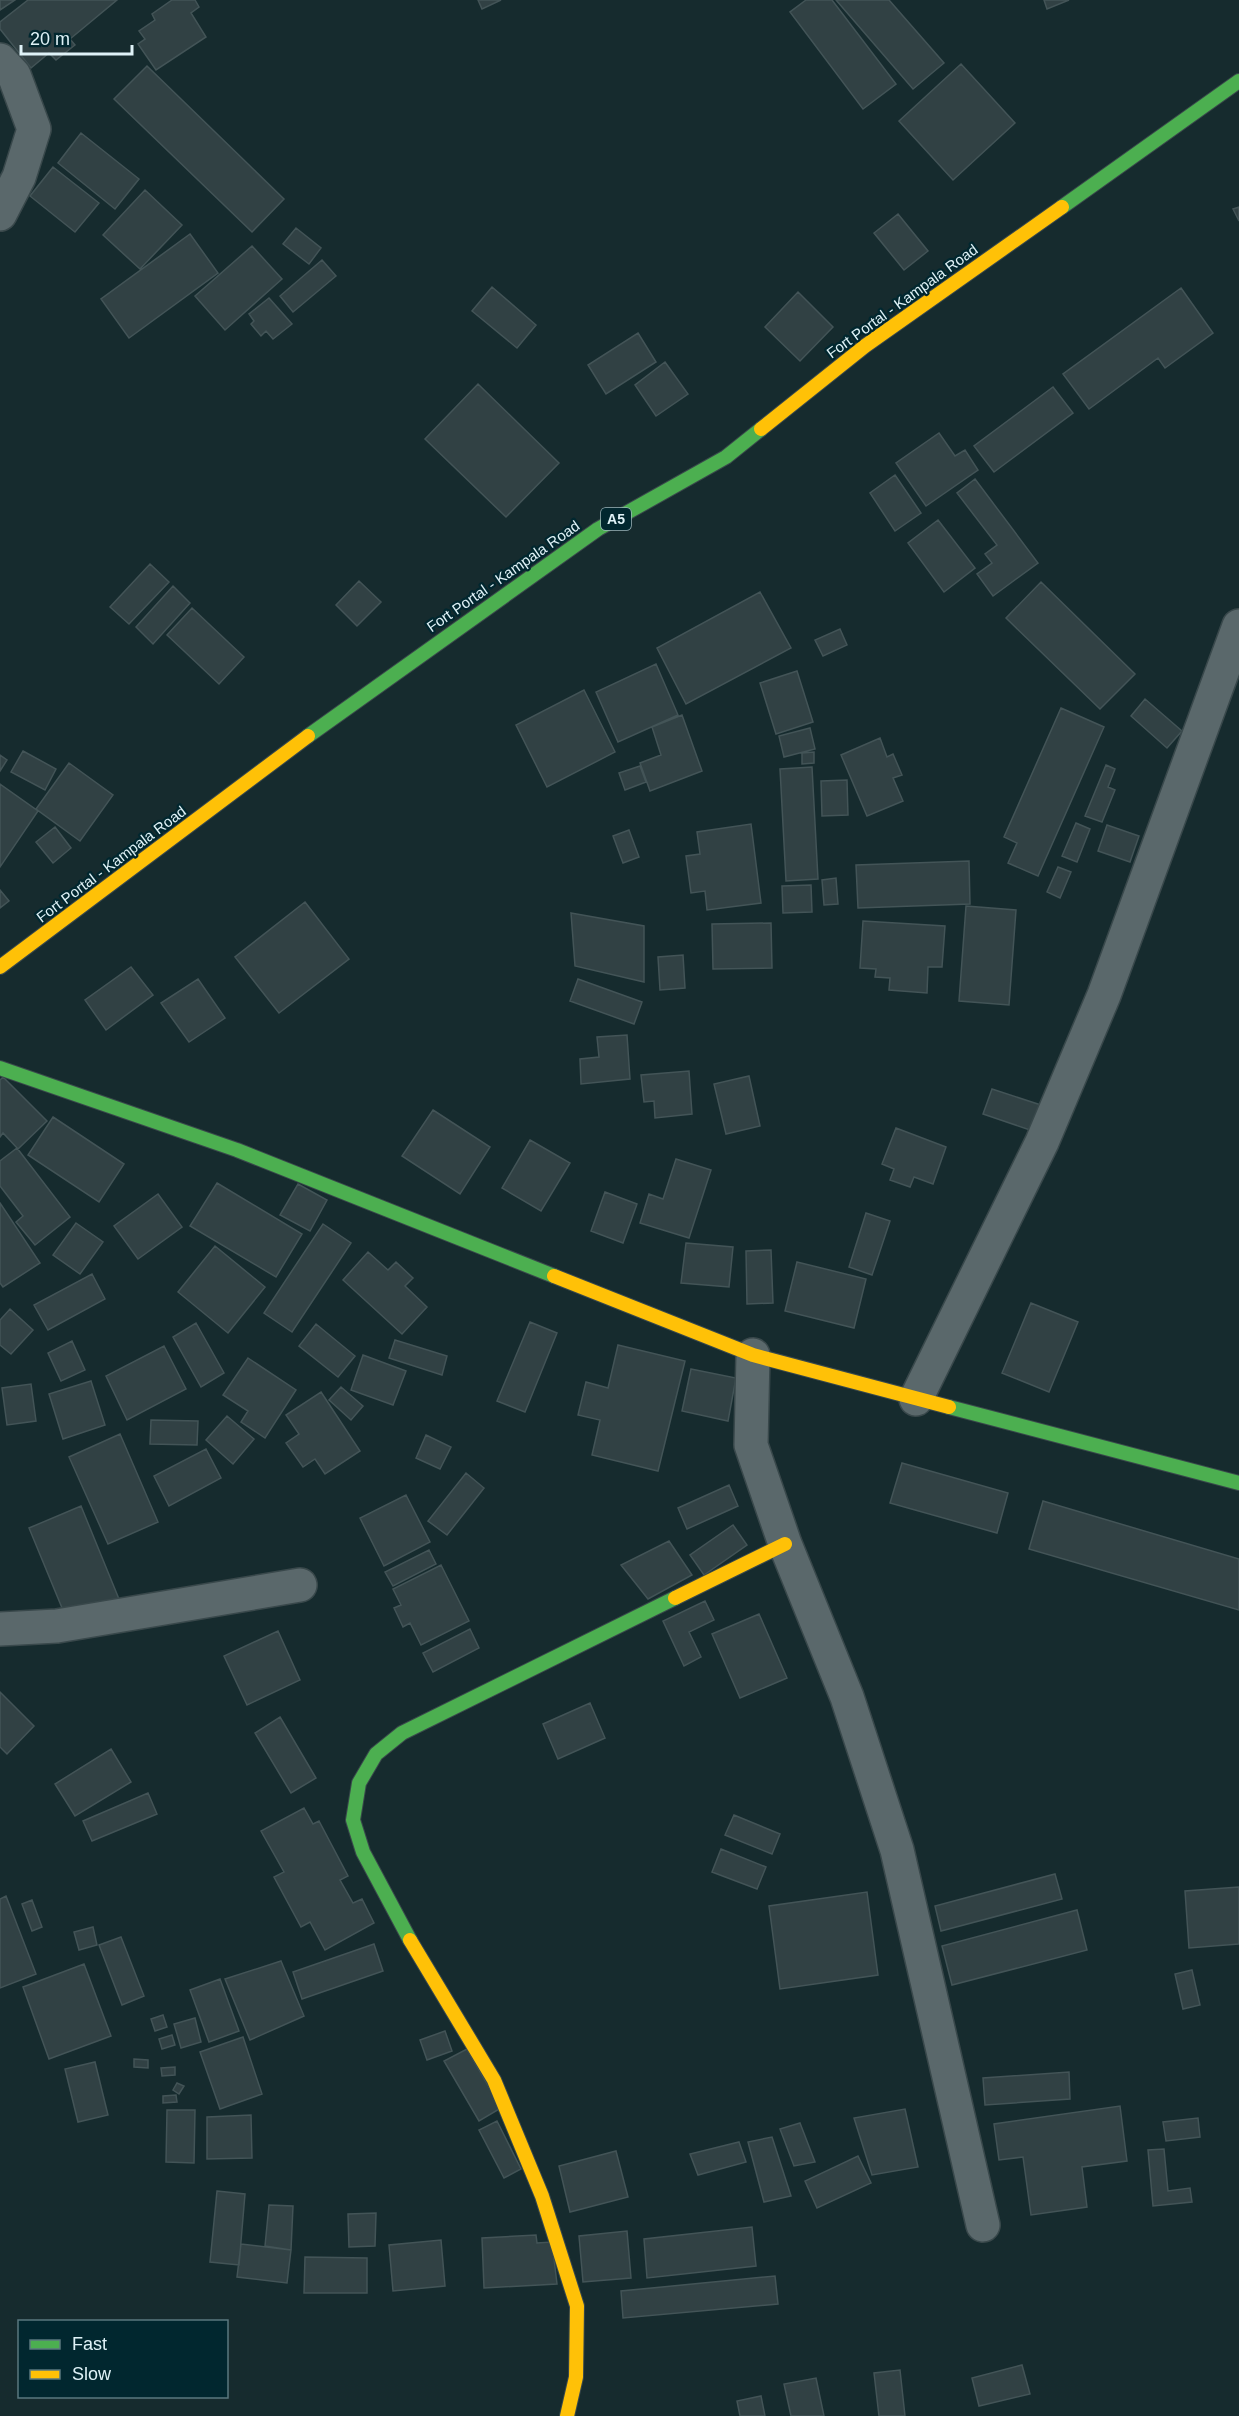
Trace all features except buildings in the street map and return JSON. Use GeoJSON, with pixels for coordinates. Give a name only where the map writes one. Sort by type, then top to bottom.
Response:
{"type":"FeatureCollection","features":[{"type":"Feature","properties":{"kind":"street"},"geometry":{"type":"LineString","coordinates":[[0,60],[14,75],[34,129],[19,177],[0,214]]}},
{"type":"Feature","properties":{"kind":"street","name":"Fort Portal - Kampala Road"},"geometry":{"type":"LineString","coordinates":[[0,968],[369,691],[598,529],[726,457],[864,346],[1239,81]]}},
{"type":"Feature","properties":{"kind":"street"},"geometry":{"type":"LineString","coordinates":[[916,1399],[1042,1142],[1104,995],[1239,626]]}},
{"type":"Feature","properties":{"kind":"street"},"geometry":{"type":"LineString","coordinates":[[0,1068],[237,1150],[753,1355],[1239,1483]]}},
{"type":"Feature","properties":{"kind":"street"},"geometry":{"type":"LineString","coordinates":[[753,1355],[752,1445],[785,1544],[847,1697],[897,1850],[983,2225]]}},
{"type":"Feature","properties":{"kind":"street"},"geometry":{"type":"LineString","coordinates":[[567,2416],[576,2377],[577,2306],[542,2196],[494,2080],[416,1951],[363,1852],[353,1820],[359,1783],[376,1754],[402,1733],[785,1544]]}},
{"type":"Feature","properties":{"kind":"street"},"geometry":{"type":"LineString","coordinates":[[0,1629],[57,1626],[300,1585]]}},
{"type":"Feature","properties":{"kind":"traffic: fast"},"geometry":{"type":"LineString","coordinates":[[1062,207],[1239,81]]}},
{"type":"Feature","properties":{"kind":"traffic: fast"},"geometry":{"type":"LineString","coordinates":[[308,736],[598,529],[726,457],[761,429]]}},
{"type":"Feature","properties":{"kind":"traffic: fast"},"geometry":{"type":"LineString","coordinates":[[0,1068],[237,1150],[554,1276]]}},
{"type":"Feature","properties":{"kind":"traffic: fast"},"geometry":{"type":"LineString","coordinates":[[949,1407],[1239,1483]]}},
{"type":"Feature","properties":{"kind":"traffic: fast"},"geometry":{"type":"LineString","coordinates":[[410,1940],[363,1852],[353,1820],[359,1783],[376,1754],[402,1733],[675,1598]]}},
{"type":"Feature","properties":{"kind":"traffic: slow"},"geometry":{"type":"LineString","coordinates":[[761,429],[865,346],[1062,207]]}},
{"type":"Feature","properties":{"kind":"traffic: slow"},"geometry":{"type":"LineString","coordinates":[[0,967],[308,736]]}},
{"type":"Feature","properties":{"kind":"traffic: slow"},"geometry":{"type":"LineString","coordinates":[[554,1276],[753,1355],[949,1407]]}},
{"type":"Feature","properties":{"kind":"traffic: slow"},"geometry":{"type":"LineString","coordinates":[[675,1598],[785,1544]]}},
{"type":"Feature","properties":{"kind":"traffic: slow"},"geometry":{"type":"LineString","coordinates":[[410,1940],[494,2080],[542,2196],[577,2306],[576,2377],[567,2416]]}}]}
